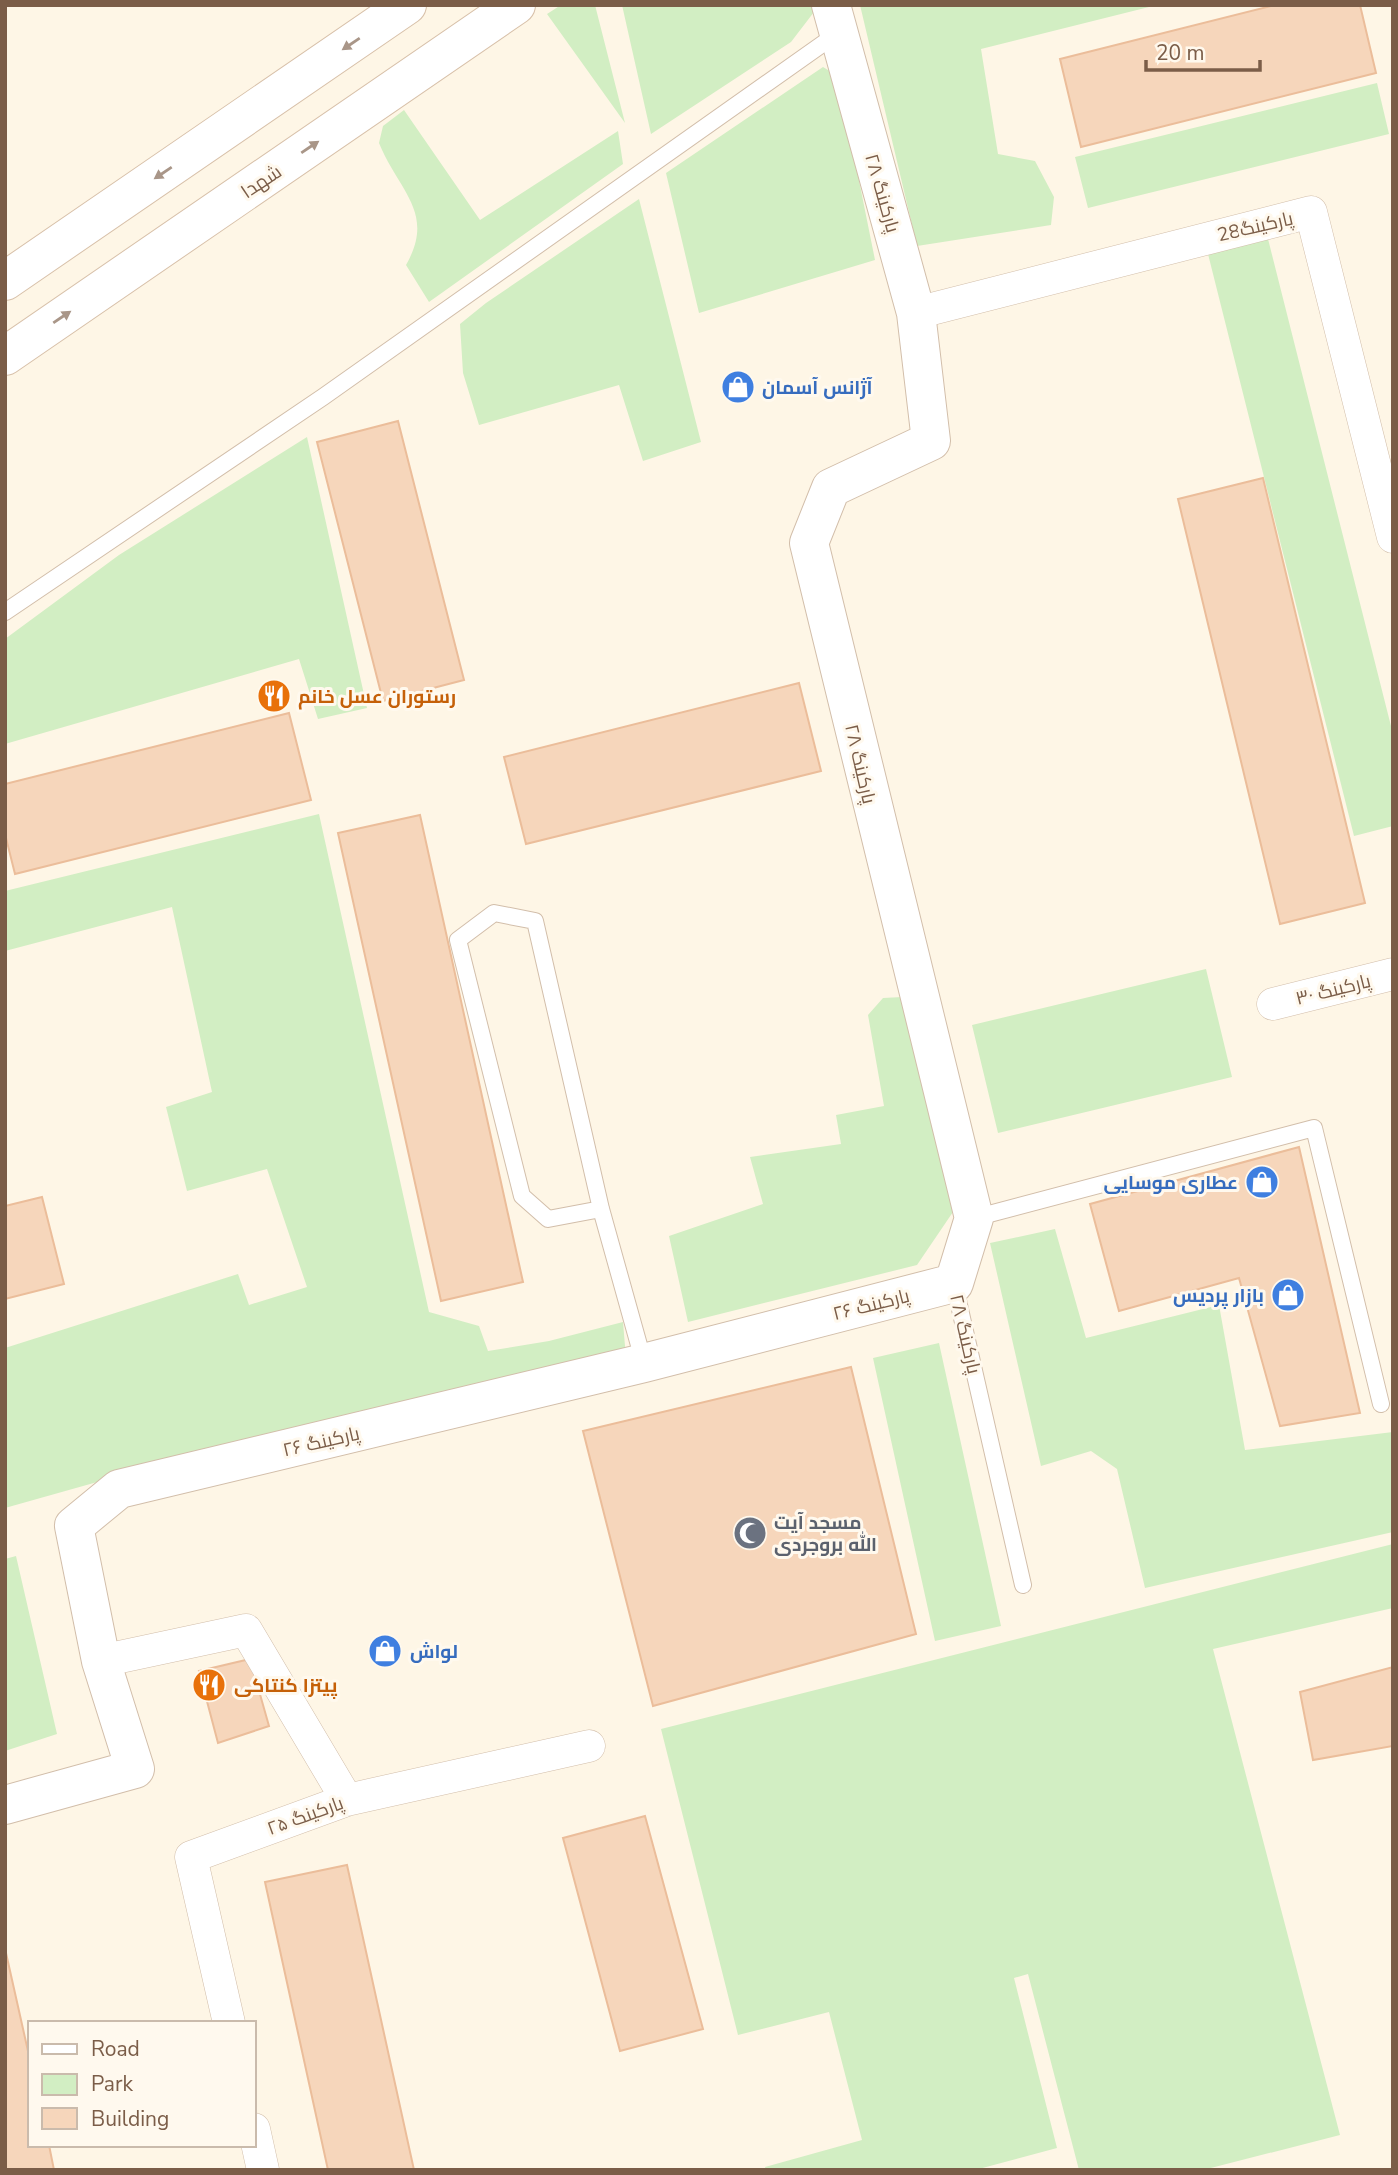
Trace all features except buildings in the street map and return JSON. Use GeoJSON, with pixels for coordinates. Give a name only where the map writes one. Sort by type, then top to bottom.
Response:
{"type":"FeatureCollection","features":[{"type":"Feature","properties":{"kind":"street"},"geometry":{"type":"LineString","coordinates":[[5,281],[407,5]]}},
{"type":"Feature","properties":{"kind":"street","name":"شهدا"},"geometry":{"type":"LineString","coordinates":[[5,356],[516,5]]}},
{"type":"Feature","properties":{"kind":"street","name":"پارکینگ ۲۸"},"geometry":{"type":"LineString","coordinates":[[834,19],[916,313],[931,441],[831,488],[809,543],[974,1219],[954,1283]]}},
{"type":"Feature","properties":{"kind":"street"},"geometry":{"type":"LineString","coordinates":[[316,68],[350,119]]}},
{"type":"Feature","properties":{"kind":"street","name":"پارکینگ28"},"geometry":{"type":"LineString","coordinates":[[916,313],[1311,212],[1393,537]]}},
{"type":"Feature","properties":{"kind":"street","name":"پارکینگ ۳۰"},"geometry":{"type":"LineString","coordinates":[[1273,1004],[1393,974]]}},
{"type":"Feature","properties":{"kind":"street","name":"پارکینگ ۲۶"},"geometry":{"type":"LineString","coordinates":[[5,1805],[135,1769],[101,1661],[74,1526],[119,1489],[644,1363],[954,1283]]}},
{"type":"Feature","properties":{"kind":"street"},"geometry":{"type":"LineString","coordinates":[[101,1661],[246,1630],[347,1800]]}},
{"type":"Feature","properties":{"kind":"street","name":"پارکینگ ۲۵"},"geometry":{"type":"LineString","coordinates":[[229,2021],[191,1857],[347,1800],[589,1746]]}},
{"type":"Feature","properties":{"kind":"street"},"geometry":{"type":"LineString","coordinates":[[256,2138],[263,2170]]}},
{"type":"Feature","properties":{"kind":"lane"},"geometry":{"type":"LineString","coordinates":[[5,612],[323,397],[834,19]]}},
{"type":"Feature","properties":{"kind":"lane"},"geometry":{"type":"LineString","coordinates":[[601,1209],[548,1219],[522,1196],[458,940],[495,913],[535,920],[601,1209],[644,1363]]}},
{"type":"Feature","properties":{"kind":"lane"},"geometry":{"type":"LineString","coordinates":[[974,1219],[1314,1128],[1381,1404]]}},
{"type":"Feature","properties":{"kind":"lane","name":"پارکینگ ۲۸"},"geometry":{"type":"LineString","coordinates":[[954,1283],[1023,1585]]}},
{"type":"Feature","properties":{"kind":"green space"},"geometry":{"type":"Polygon","coordinates":[[[561,5],[595,5],[625,123],[547,14],[561,5]]]}},
{"type":"Feature","properties":{"kind":"green space"},"geometry":{"type":"Polygon","coordinates":[[[622,5],[814,5],[814,12],[791,42],[651,134],[622,5]]]}},
{"type":"Feature","properties":{"kind":"green space"},"geometry":{"type":"Polygon","coordinates":[[[860,5],[1157,5],[981,49],[998,154],[1035,161],[1054,197],[1051,225],[917,246],[860,5]]]}},
{"type":"Feature","properties":{"kind":"green space"},"geometry":{"type":"Polygon","coordinates":[[[823,67],[838,76],[875,260],[699,313],[666,173],[823,67]]]}},
{"type":"Feature","properties":{"kind":"green space"},"geometry":{"type":"Polygon","coordinates":[[[1377,83],[1389,134],[1088,208],[1075,157],[1377,83]]]}},
{"type":"Feature","properties":{"kind":"green space"},"geometry":{"type":"Polygon","coordinates":[[[404,110],[480,220],[618,131],[623,164],[429,302],[406,265],[414,247],[416,216],[379,143],[383,126],[404,110]]]}},
{"type":"Feature","properties":{"kind":"green space"},"geometry":{"type":"Polygon","coordinates":[[[639,199],[701,442],[643,461],[619,385],[479,425],[463,373],[460,324],[486,303],[639,199]]]}},
{"type":"Feature","properties":{"kind":"green space"},"geometry":{"type":"Polygon","coordinates":[[[1267,235],[1393,734],[1393,826],[1354,836],[1207,250],[1267,235]]]}},
{"type":"Feature","properties":{"kind":"green space"},"geometry":{"type":"Polygon","coordinates":[[[307,437],[367,708],[318,719],[299,659],[5,744],[5,639],[119,555],[307,437]]]}},
{"type":"Feature","properties":{"kind":"green space"},"geometry":{"type":"Polygon","coordinates":[[[319,814],[429,1312],[479,1326],[488,1351],[549,1341],[623,1322],[626,1358],[154,1466],[5,1508],[5,1348],[238,1274],[249,1305],[307,1287],[267,1169],[187,1191],[166,1107],[212,1092],[172,907],[5,951],[5,891],[319,814]]]}},
{"type":"Feature","properties":{"kind":"green space"},"geometry":{"type":"Polygon","coordinates":[[[1206,969],[1232,1077],[998,1133],[972,1025],[1206,969]]]}},
{"type":"Feature","properties":{"kind":"green space"},"geometry":{"type":"Polygon","coordinates":[[[902,997],[955,1209],[917,1265],[688,1322],[669,1236],[763,1204],[750,1157],[841,1144],[836,1115],[884,1106],[868,1015],[883,998],[902,997]]]}},
{"type":"Feature","properties":{"kind":"green space"},"geometry":{"type":"Polygon","coordinates":[[[1055,1229],[1086,1338],[1219,1305],[1245,1450],[1393,1432],[1393,1532],[1145,1588],[1117,1469],[1091,1451],[1041,1466],[990,1243],[1055,1229]]]}},
{"type":"Feature","properties":{"kind":"green space"},"geometry":{"type":"Polygon","coordinates":[[[939,1343],[1001,1626],[935,1641],[873,1358],[939,1343]]]}},
{"type":"Feature","properties":{"kind":"green space"},"geometry":{"type":"Polygon","coordinates":[[[1393,1544],[1393,1608],[1213,1649],[1340,2135],[1203,2170],[1079,2170],[1028,1974],[1014,1978],[1057,2148],[975,2170],[766,2170],[765,2167],[862,2140],[829,2012],[738,2035],[661,1729],[1393,1544]]]}},
{"type":"Feature","properties":{"kind":"green space"},"geometry":{"type":"Polygon","coordinates":[[[16,1556],[57,1734],[5,1751],[5,1559],[16,1556]]]}},
{"type":"Feature","properties":{"kind":"place","name":"آژانس آسمان"},"geometry":{"type":"Point","coordinates":[738,387]}},
{"type":"Feature","properties":{"kind":"place","name":"رستوران عسل خانم"},"geometry":{"type":"Point","coordinates":[274,696]}},
{"type":"Feature","properties":{"kind":"place","name":"عطاری موسایی"},"geometry":{"type":"Point","coordinates":[1262,1182]}},
{"type":"Feature","properties":{"kind":"place","name":"بازار پردیس"},"geometry":{"type":"Point","coordinates":[1288,1295]}},
{"type":"Feature","properties":{"kind":"place","name":"مسجد آیت الله بروجردی"},"geometry":{"type":"Point","coordinates":[750,1533]}},
{"type":"Feature","properties":{"kind":"place","name":"لواش"},"geometry":{"type":"Point","coordinates":[385,1651]}},
{"type":"Feature","properties":{"kind":"place","name":"پیتزا کنتاکی"},"geometry":{"type":"Point","coordinates":[209,1685]}}]}
